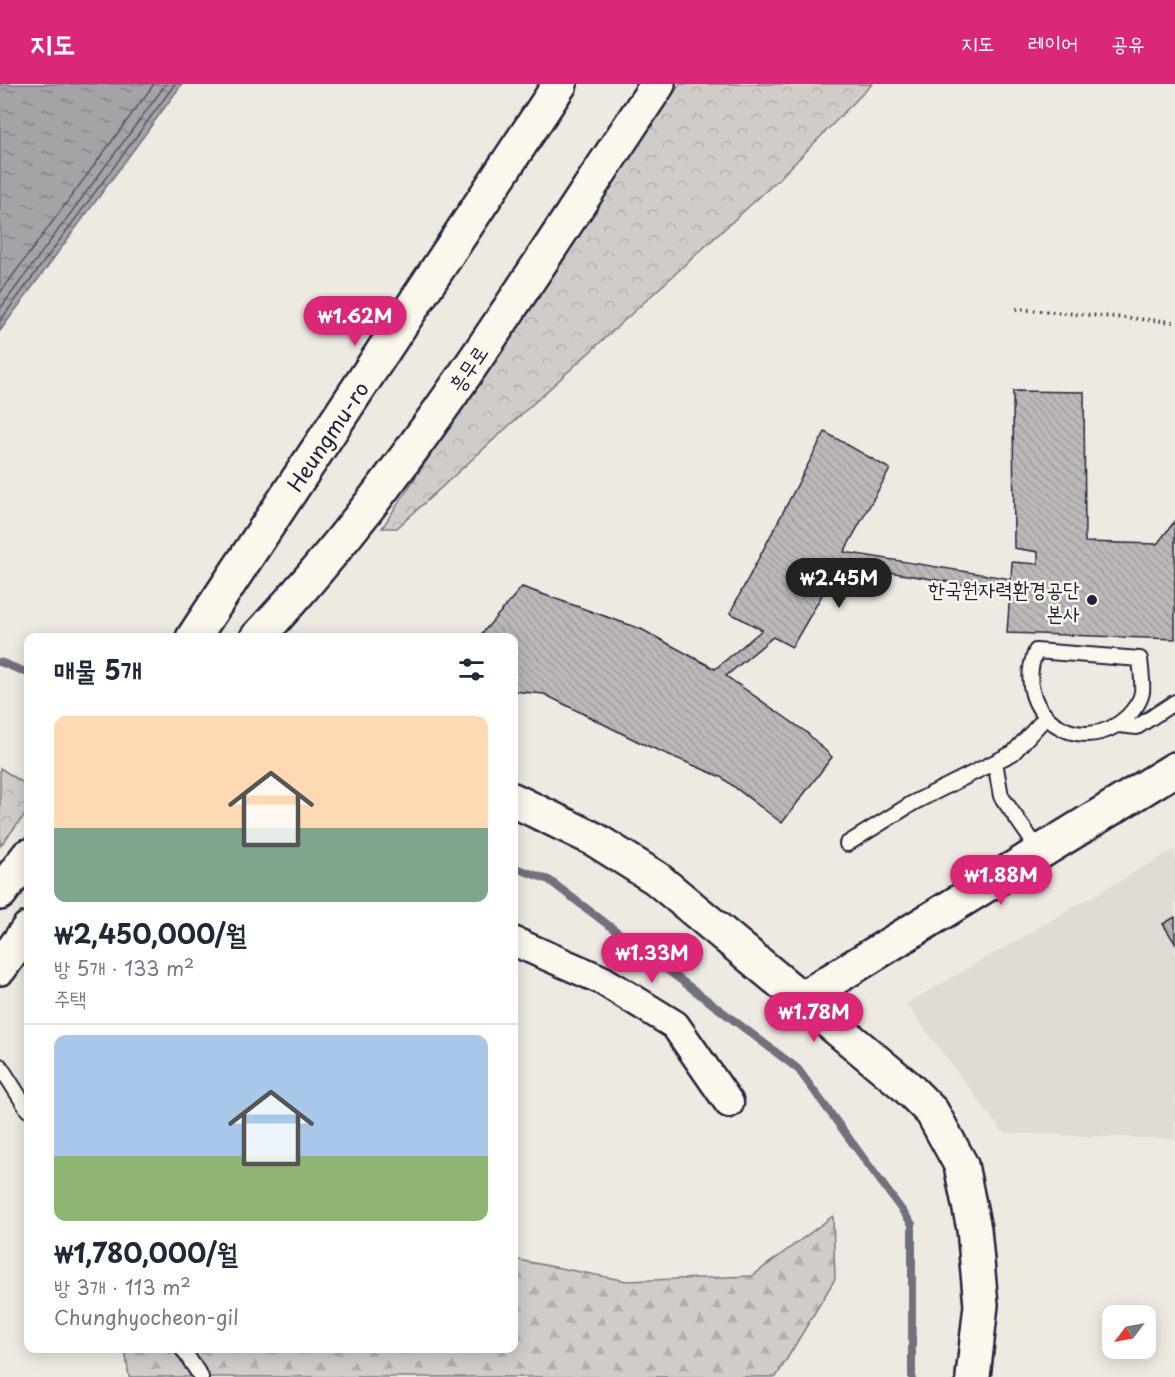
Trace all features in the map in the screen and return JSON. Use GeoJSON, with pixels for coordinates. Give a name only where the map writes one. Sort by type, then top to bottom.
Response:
{"type":"FeatureCollection","features":[{"type":"Feature","properties":{"kind":"street","name":"Heungmu-ro"},"geometry":{"type":"LineString","coordinates":[[196,633],[560,84]]}},
{"type":"Feature","properties":{"kind":"street","name":"흥무로"},"geometry":{"type":"LineString","coordinates":[[262,633],[313,578],[413,449],[658,84]]}},
{"type":"Feature","properties":{"kind":"street"},"geometry":{"type":"LineString","coordinates":[[801,999],[1175,769]]}},
{"type":"Feature","properties":{"kind":"street"},"geometry":{"type":"LineString","coordinates":[[518,802],[594,839],[656,878],[906,1086],[932,1112],[961,1165],[974,1229],[981,1305],[973,1377]]}},
{"type":"Feature","properties":{"kind":"street"},"geometry":{"type":"LineString","coordinates":[[0,893],[24,861]]}},
{"type":"Feature","properties":{"kind":"street"},"geometry":{"type":"LineString","coordinates":[[0,968],[24,935]]}},
{"type":"Feature","properties":{"kind":"street"},"geometry":{"type":"LineString","coordinates":[[518,942],[602,980],[675,1025],[729,1103]]}},
{"type":"Feature","properties":{"kind":"lane"},"geometry":{"type":"LineString","coordinates":[[1036,651],[1140,659],[1142,693],[1133,711],[1119,725],[1100,733],[1081,734],[1062,729],[1046,717],[1035,702],[1029,685],[1030,666],[1036,651]]}},
{"type":"Feature","properties":{"kind":"lane"},"geometry":{"type":"LineString","coordinates":[[1119,725],[1137,727],[1175,702]]}},
{"type":"Feature","properties":{"kind":"lane"},"geometry":{"type":"LineString","coordinates":[[846,844],[913,803],[1013,753],[1046,717]]}},
{"type":"Feature","properties":{"kind":"lane"},"geometry":{"type":"LineString","coordinates":[[994,762],[1001,796],[1040,852]]}},
{"type":"Feature","properties":{"kind":"lane"},"geometry":{"type":"LineString","coordinates":[[0,1065],[24,1104]]}},
{"type":"Feature","properties":{"kind":"lane"},"geometry":{"type":"LineString","coordinates":[[185,1353],[201,1377]]}},
{"type":"Feature","properties":{"kind":"path"},"geometry":{"type":"LineString","coordinates":[[1016,309],[1175,322]]}},
{"type":"Feature","properties":{"kind":"shaded area"},"geometry":{"type":"Polygon","coordinates":[[[1175,849],[1175,1139],[1003,1133],[906,1004],[1175,849]]]}},
{"type":"Feature","properties":{"kind":"green space"},"geometry":{"type":"Polygon","coordinates":[[[680,84],[872,84],[780,178],[397,528],[382,528],[545,281],[680,84]]]}},
{"type":"Feature","properties":{"kind":"green space"},"geometry":{"type":"Polygon","coordinates":[[[0,768],[24,783],[24,816],[0,846],[0,768]]]}},
{"type":"Feature","properties":{"kind":"green space"},"geometry":{"type":"Polygon","coordinates":[[[833,1216],[835,1279],[776,1377],[129,1377],[126,1353],[518,1353],[518,1260],[627,1281],[752,1276],[833,1216]]]}},
{"type":"Feature","properties":{"kind":"water"},"geometry":{"type":"Polygon","coordinates":[[[0,84],[182,84],[0,331],[0,84]]]}},
{"type":"Feature","properties":{"kind":"building","name":"한국원자력환경공단 본사"},"geometry":{"type":"Polygon","coordinates":[[[1013,391],[1084,392],[1085,542],[1157,544],[1175,521],[1175,639],[1007,633],[1010,592],[840,564],[792,647],[773,637],[726,676],[806,732],[832,757],[782,823],[721,777],[641,743],[544,694],[518,691],[518,633],[482,633],[522,587],[641,629],[715,669],[762,630],[730,613],[825,432],[890,469],[844,552],[1011,579],[1012,562],[1038,564],[1038,552],[1014,548],[1013,391]]]}},
{"type":"Feature","properties":{"kind":"building"},"geometry":{"type":"Polygon","coordinates":[[[1175,917],[1175,943],[1163,924],[1175,917]]]}},
{"type":"Feature","properties":{"kind":"waterway"},"geometry":{"type":"LineString","coordinates":[[0,662],[24,671]]}},
{"type":"Feature","properties":{"kind":"waterway"},"geometry":{"type":"LineString","coordinates":[[518,869],[549,880],[798,1069],[912,1224],[912,1377]]}},
{"type":"Feature","properties":{"kind":"place","name":"한국원자력환경공단 본사"},"geometry":{"type":"Point","coordinates":[1092,600]}}]}
